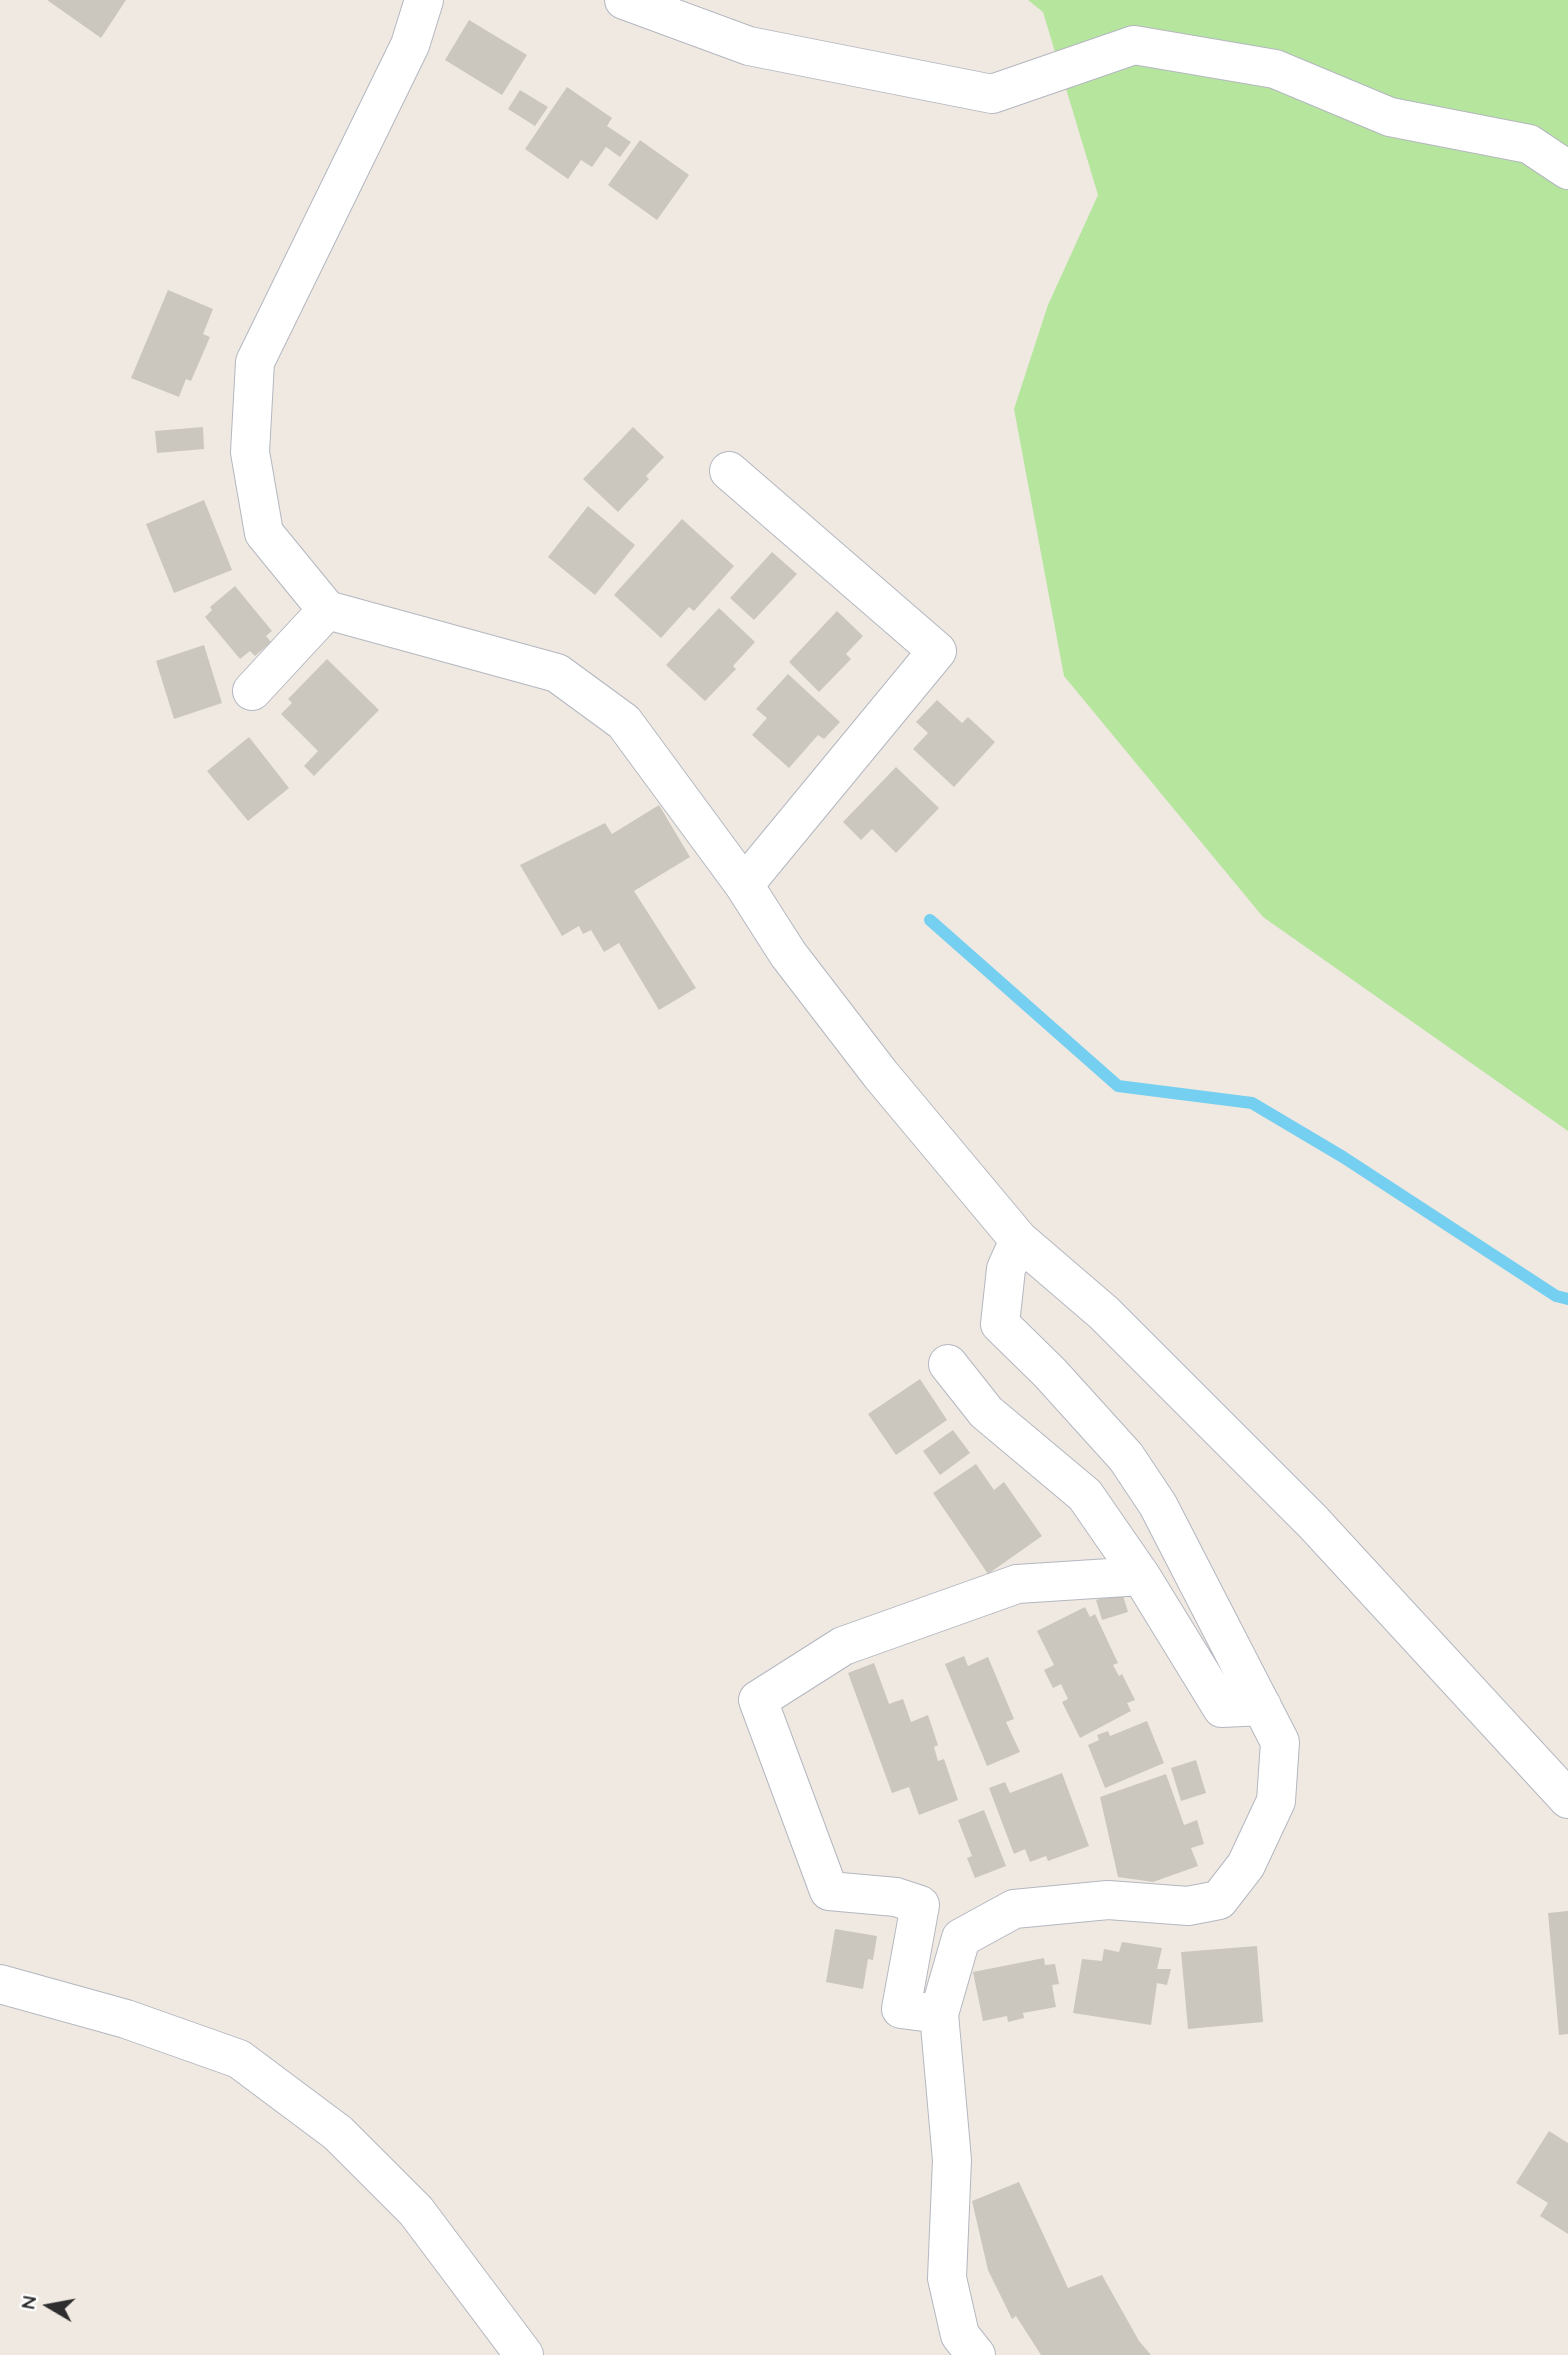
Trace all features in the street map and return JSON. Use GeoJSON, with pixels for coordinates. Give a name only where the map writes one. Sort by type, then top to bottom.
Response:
{"type":"FeatureCollection","features":[{"type":"Feature","properties":{"kind":"street"},"geometry":{"type":"LineString","coordinates":[[424,0],[410,45],[254,362],[250,452],[264,533],[327,610],[557,673],[624,722],[744,885],[788,954],[872,1064],[1019,1240],[1104,1313],[1313,1522],[1568,1800]]}},
{"type":"Feature","properties":{"kind":"street"},"geometry":{"type":"LineString","coordinates":[[624,0],[749,47],[992,93],[1134,45],[1275,69],[1390,117],[1530,144],[1568,170]]}},
{"type":"Feature","properties":{"kind":"street"},"geometry":{"type":"LineString","coordinates":[[729,471],[937,651],[744,885]]}},
{"type":"Feature","properties":{"kind":"street"},"geometry":{"type":"LineString","coordinates":[[252,691],[327,610]]}},
{"type":"Feature","properties":{"kind":"street"},"geometry":{"type":"LineString","coordinates":[[976,2355],[960,2335],[947,2278],[952,2160],[939,2014],[961,1938],[1014,1909],[1108,1900],[1188,1906],[1219,1900],[1247,1864],[1276,1801],[1280,1742],[1158,1504],[1126,1457],[1050,1373],[1000,1324],[1006,1269],[1019,1240]]}},
{"type":"Feature","properties":{"kind":"street"},"geometry":{"type":"LineString","coordinates":[[948,1364],[986,1412],[1085,1495],[1141,1576],[1222,1708],[1262,1706]]}},
{"type":"Feature","properties":{"kind":"street"},"geometry":{"type":"LineString","coordinates":[[939,2014],[901,2009],[920,1905],[896,1897],[828,1891],[758,1700],[843,1646],[1017,1584],[1141,1576]]}},
{"type":"Feature","properties":{"kind":"street"},"geometry":{"type":"LineString","coordinates":[[0,1984],[126,2019],[239,2059],[338,2133],[416,2211],[523,2355]]}},
{"type":"Feature","properties":{"kind":"green space"},"geometry":{"type":"Polygon","coordinates":[[[1028,0],[1568,0],[1568,1131],[1263,917],[1064,676],[1014,409],[1048,305],[1098,195],[1043,12],[1028,0]]]}},
{"type":"Feature","properties":{"kind":"building"},"geometry":{"type":"Polygon","coordinates":[[[47,0],[126,0],[101,38],[47,0]]]}},
{"type":"Feature","properties":{"kind":"building"},"geometry":{"type":"Polygon","coordinates":[[[469,20],[527,55],[502,95],[445,60],[469,20]]]}},
{"type":"Feature","properties":{"kind":"building"},"geometry":{"type":"Polygon","coordinates":[[[567,87],[612,118],[607,126],[631,142],[620,157],[606,147],[592,167],[581,160],[568,179],[525,149],[567,87]]]}},
{"type":"Feature","properties":{"kind":"building"},"geometry":{"type":"Polygon","coordinates":[[[520,90],[548,107],[535,126],[508,109],[520,90]]]}},
{"type":"Feature","properties":{"kind":"building"},"geometry":{"type":"Polygon","coordinates":[[[640,140],[689,175],[657,220],[608,185],[640,140]]]}},
{"type":"Feature","properties":{"kind":"building"},"geometry":{"type":"Polygon","coordinates":[[[168,290],[213,309],[203,334],[210,337],[191,381],[186,379],[179,397],[131,378],[168,290]]]}},
{"type":"Feature","properties":{"kind":"building"},"geometry":{"type":"Polygon","coordinates":[[[203,427],[204,449],[157,453],[155,431],[203,427]]]}},
{"type":"Feature","properties":{"kind":"building"},"geometry":{"type":"Polygon","coordinates":[[[633,427],[664,457],[646,476],[649,479],[618,512],[583,479],[633,427]]]}},
{"type":"Feature","properties":{"kind":"building"},"geometry":{"type":"Polygon","coordinates":[[[204,500],[232,570],[174,593],[146,524],[204,500]]]}},
{"type":"Feature","properties":{"kind":"building"},"geometry":{"type":"Polygon","coordinates":[[[588,506],[635,545],[595,595],[548,557],[588,506]]]}},
{"type":"Feature","properties":{"kind":"building"},"geometry":{"type":"Polygon","coordinates":[[[682,519],[734,566],[694,611],[689,607],[661,638],[614,595],[682,519]]]}},
{"type":"Feature","properties":{"kind":"building"},"geometry":{"type":"Polygon","coordinates":[[[772,552],[797,574],[754,620],[730,598],[772,552]]]}},
{"type":"Feature","properties":{"kind":"building"},"geometry":{"type":"Polygon","coordinates":[[[235,586],[272,631],[266,636],[271,642],[255,656],[250,651],[240,659],[205,617],[212,610],[210,607],[235,586]]]}},
{"type":"Feature","properties":{"kind":"building"},"geometry":{"type":"Polygon","coordinates":[[[719,608],[755,642],[733,666],[736,669],[705,701],[666,665],[719,608]]]}},
{"type":"Feature","properties":{"kind":"building"},"geometry":{"type":"Polygon","coordinates":[[[837,611],[863,636],[846,654],[851,659],[819,692],[789,662],[837,611]]]}},
{"type":"Feature","properties":{"kind":"building"},"geometry":{"type":"Polygon","coordinates":[[[204,645],[222,703],[174,719],[156,661],[204,645]]]}},
{"type":"Feature","properties":{"kind":"building"},"geometry":{"type":"Polygon","coordinates":[[[327,659],[379,710],[314,776],[304,766],[318,751],[281,714],[292,703],[288,699],[327,659]]]}},
{"type":"Feature","properties":{"kind":"building"},"geometry":{"type":"Polygon","coordinates":[[[788,674],[840,722],[824,739],[818,735],[789,768],[752,735],[767,718],[756,709],[788,674]]]}},
{"type":"Feature","properties":{"kind":"building"},"geometry":{"type":"Polygon","coordinates":[[[937,700],[962,723],[968,717],[995,742],[954,787],[913,749],[928,733],[916,722],[937,700]]]}},
{"type":"Feature","properties":{"kind":"building"},"geometry":{"type":"Polygon","coordinates":[[[249,737],[289,788],[248,821],[207,771],[249,737]]]}},
{"type":"Feature","properties":{"kind":"building"},"geometry":{"type":"Polygon","coordinates":[[[896,767],[939,808],[896,853],[872,829],[861,840],[843,822],[896,767]]]}},
{"type":"Feature","properties":{"kind":"building"},"geometry":{"type":"Polygon","coordinates":[[[659,805],[690,857],[634,891],[696,988],[659,1010],[619,943],[604,952],[591,930],[583,934],[579,926],[562,936],[520,865],[605,823],[612,834],[659,805]]]}},
{"type":"Feature","properties":{"kind":"building"},"geometry":{"type":"Polygon","coordinates":[[[920,1379],[947,1420],[896,1455],[868,1414],[920,1379]]]}},
{"type":"Feature","properties":{"kind":"building"},"geometry":{"type":"Polygon","coordinates":[[[953,1430],[970,1453],[940,1475],[923,1451],[953,1430]]]}},
{"type":"Feature","properties":{"kind":"building"},"geometry":{"type":"Polygon","coordinates":[[[976,1464],[994,1490],[1004,1482],[1042,1536],[988,1574],[933,1493],[976,1464]]]}},
{"type":"Feature","properties":{"kind":"building"},"geometry":{"type":"Polygon","coordinates":[[[1122,1592],[1128,1612],[1102,1620],[1096,1600],[1122,1592]]]}},
{"type":"Feature","properties":{"kind":"building"},"geometry":{"type":"Polygon","coordinates":[[[1085,1607],[1090,1617],[1095,1614],[1118,1663],[1113,1665],[1119,1676],[1122,1674],[1135,1700],[1127,1703],[1131,1711],[1080,1738],[1062,1702],[1068,1699],[1061,1684],[1053,1688],[1044,1670],[1054,1665],[1037,1631],[1085,1607]]]}},
{"type":"Feature","properties":{"kind":"building"},"geometry":{"type":"Polygon","coordinates":[[[964,1656],[968,1666],[988,1657],[1014,1719],[1006,1722],[1020,1752],[987,1766],[945,1664],[964,1656]]]}},
{"type":"Feature","properties":{"kind":"building"},"geometry":{"type":"Polygon","coordinates":[[[874,1663],[889,1704],[903,1699],[911,1722],[928,1715],[938,1745],[934,1747],[938,1761],[944,1759],[958,1800],[919,1815],[909,1787],[892,1793],[848,1673],[874,1663]]]}},
{"type":"Feature","properties":{"kind":"building"},"geometry":{"type":"Polygon","coordinates":[[[1147,1721],[1164,1763],[1105,1788],[1088,1745],[1099,1740],[1097,1735],[1108,1731],[1110,1736],[1147,1721]]]}},
{"type":"Feature","properties":{"kind":"building"},"geometry":{"type":"Polygon","coordinates":[[[1196,1760],[1206,1793],[1181,1801],[1171,1768],[1196,1760]]]}},
{"type":"Feature","properties":{"kind":"building"},"geometry":{"type":"Polygon","coordinates":[[[1062,1773],[1089,1846],[1048,1861],[1046,1856],[1030,1862],[1025,1849],[1014,1854],[989,1788],[1005,1782],[1010,1793],[1062,1773]]]}},
{"type":"Feature","properties":{"kind":"building"},"geometry":{"type":"Polygon","coordinates":[[[1166,1774],[1184,1825],[1197,1820],[1204,1844],[1191,1848],[1198,1866],[1153,1882],[1118,1877],[1100,1797],[1166,1774]]]}},
{"type":"Feature","properties":{"kind":"building"},"geometry":{"type":"Polygon","coordinates":[[[984,1810],[1006,1866],[975,1878],[967,1858],[972,1856],[958,1820],[984,1810]]]}},
{"type":"Feature","properties":{"kind":"building"},"geometry":{"type":"Polygon","coordinates":[[[1568,1911],[1568,2034],[1559,2035],[1548,1913],[1568,1911]]]}},
{"type":"Feature","properties":{"kind":"building"},"geometry":{"type":"Polygon","coordinates":[[[835,1929],[877,1936],[873,1960],[868,1959],[863,1989],[826,1982],[835,1929]]]}},
{"type":"Feature","properties":{"kind":"building"},"geometry":{"type":"Polygon","coordinates":[[[1122,1942],[1162,1948],[1157,1969],[1171,1969],[1167,1985],[1157,1983],[1151,2025],[1073,2013],[1082,1959],[1102,1961],[1104,1949],[1119,1952],[1122,1942]]]}},
{"type":"Feature","properties":{"kind":"building"},"geometry":{"type":"Polygon","coordinates":[[[1257,1946],[1263,2022],[1188,2029],[1181,1952],[1257,1946]]]}},
{"type":"Feature","properties":{"kind":"building"},"geometry":{"type":"Polygon","coordinates":[[[1044,1958],[1045,1965],[1055,1964],[1059,1984],[1052,1985],[1056,2007],[1023,2013],[1024,2018],[1008,2022],[1007,2016],[983,2021],[973,1972],[1044,1958]]]}},
{"type":"Feature","properties":{"kind":"building"},"geometry":{"type":"Polygon","coordinates":[[[1549,2131],[1568,2143],[1568,2234],[1540,2216],[1548,2203],[1516,2183],[1549,2131]]]}},
{"type":"Feature","properties":{"kind":"building"},"geometry":{"type":"Polygon","coordinates":[[[1019,2182],[1068,2288],[1102,2275],[1139,2341],[1151,2355],[1041,2355],[1016,2316],[1012,2319],[988,2270],[972,2201],[1019,2182]]]}},
{"type":"Feature","properties":{"kind":"waterway"},"geometry":{"type":"LineString","coordinates":[[930,920],[1118,1086],[1252,1103],[1343,1157],[1556,1296],[1568,1299]]}}]}
